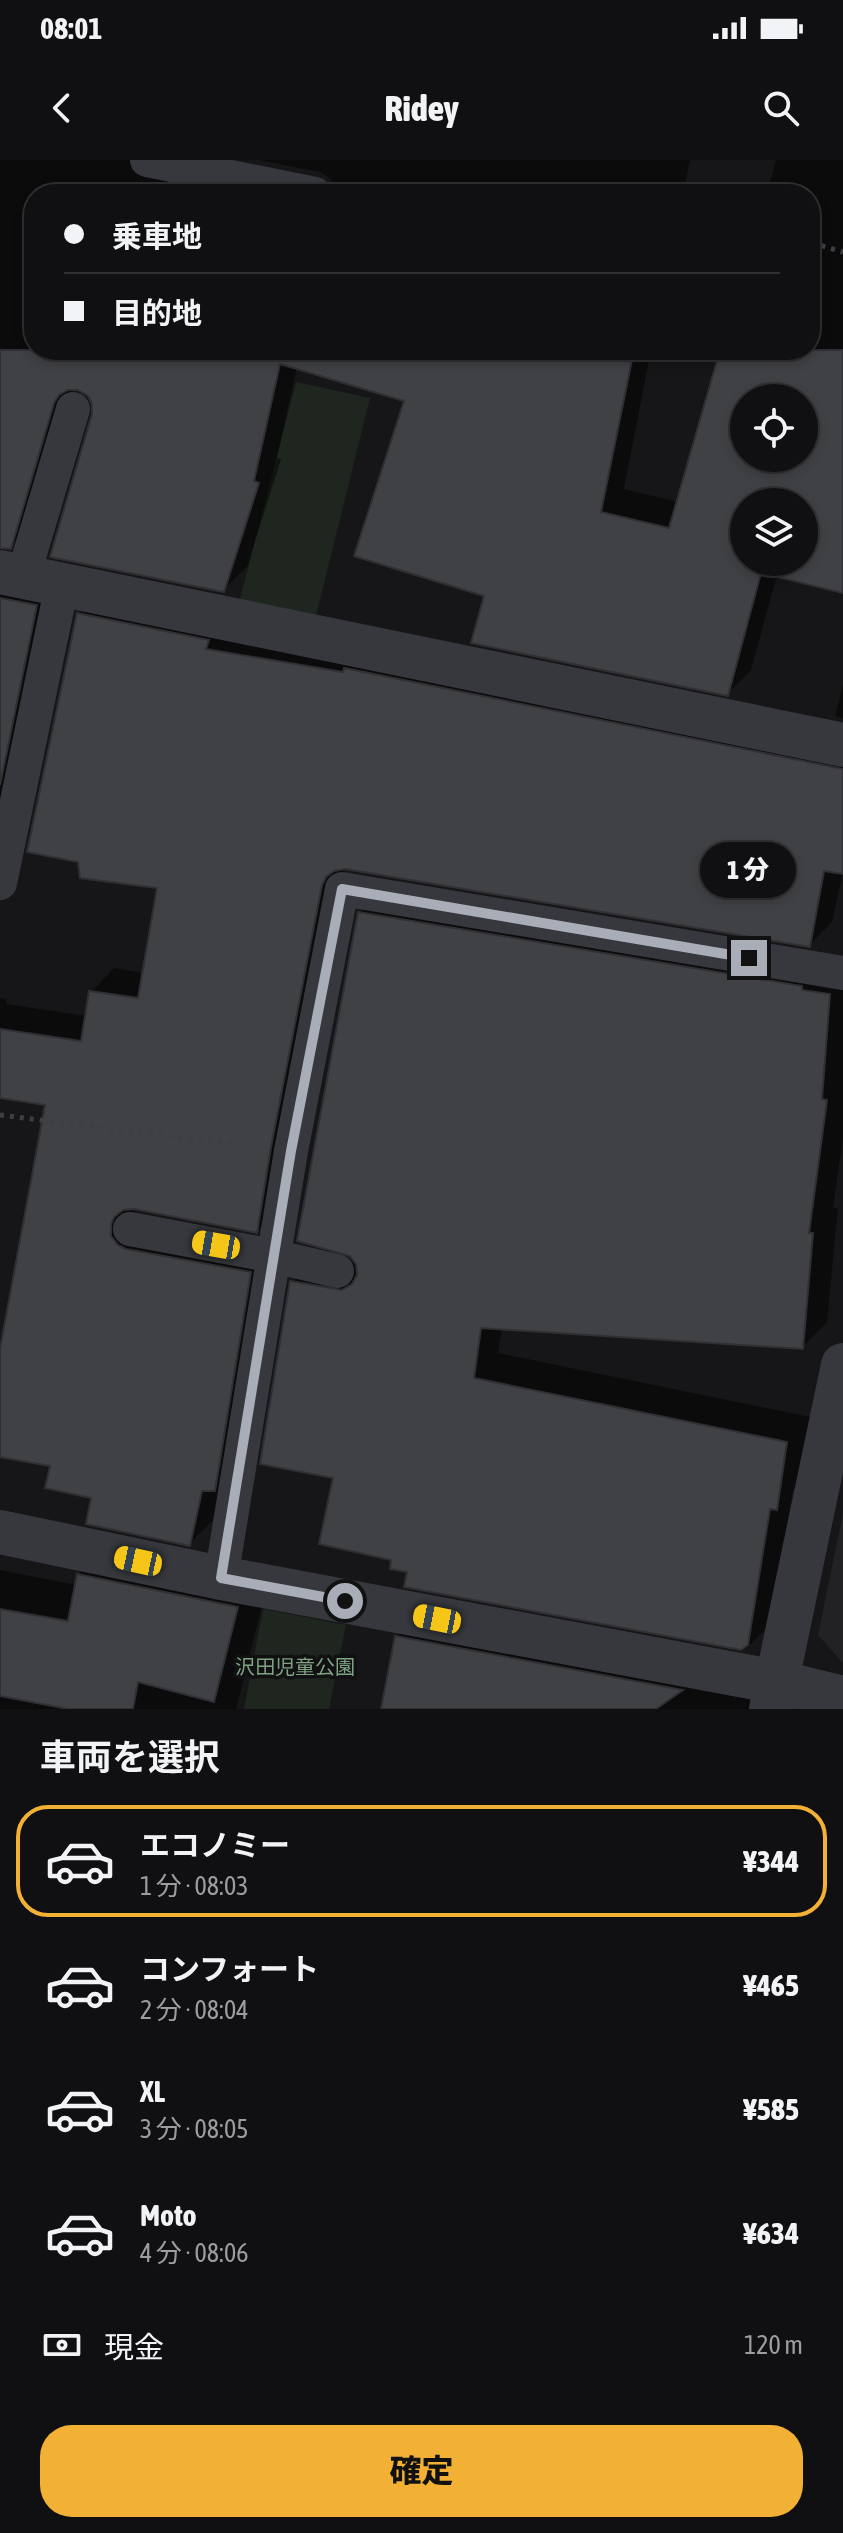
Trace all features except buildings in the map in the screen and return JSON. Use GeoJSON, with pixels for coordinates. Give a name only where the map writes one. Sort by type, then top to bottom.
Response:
{"type":"FeatureCollection","features":[{"type":"Feature","properties":{"kind":"street"},"geometry":{"type":"LineString","coordinates":[[28,578],[843,745]]}},
{"type":"Feature","properties":{"kind":"street"},"geometry":{"type":"LineString","coordinates":[[774,1696],[843,1365]]}},
{"type":"Feature","properties":{"kind":"street"},"geometry":{"type":"LineString","coordinates":[[0,1532],[774,1696],[843,1698]]}},
{"type":"Feature","properties":{"kind":"lane"},"geometry":{"type":"LineString","coordinates":[[147,160],[266,184]]}},
{"type":"Feature","properties":{"kind":"lane"},"geometry":{"type":"LineString","coordinates":[[0,883],[28,578],[73,409]]}},
{"type":"Feature","properties":{"kind":"lane"},"geometry":{"type":"LineString","coordinates":[[221,1578],[291,1151],[342,889],[843,973]]}},
{"type":"Feature","properties":{"kind":"lane"},"geometry":{"type":"LineString","coordinates":[[130,1229],[337,1271]]}},
{"type":"Feature","properties":{"kind":"path"},"geometry":{"type":"LineString","coordinates":[[820,245],[843,252]]}},
{"type":"Feature","properties":{"kind":"path"},"geometry":{"type":"LineString","coordinates":[[0,1115],[291,1151]]}},
{"type":"Feature","properties":{"kind":"shaded area"},"geometry":{"type":"Polygon","coordinates":[[[843,1513],[843,1663],[818,1635],[843,1513]]]}},
{"type":"Feature","properties":{"kind":"green space"},"geometry":{"type":"Polygon","coordinates":[[[296,382],[370,398],[315,620],[239,603],[296,382]]]}},
{"type":"Feature","properties":{"kind":"green space","name":"沢田児童公園"},"geometry":{"type":"Polygon","coordinates":[[[263,1609],[346,1625],[329,1709],[244,1709],[263,1609]]]}},
{"type":"Feature","properties":{"kind":"route"},"geometry":{"type":"LineString","coordinates":[[345,1601],[221,1578],[291,1151],[342,889],[749,958]]}}]}
